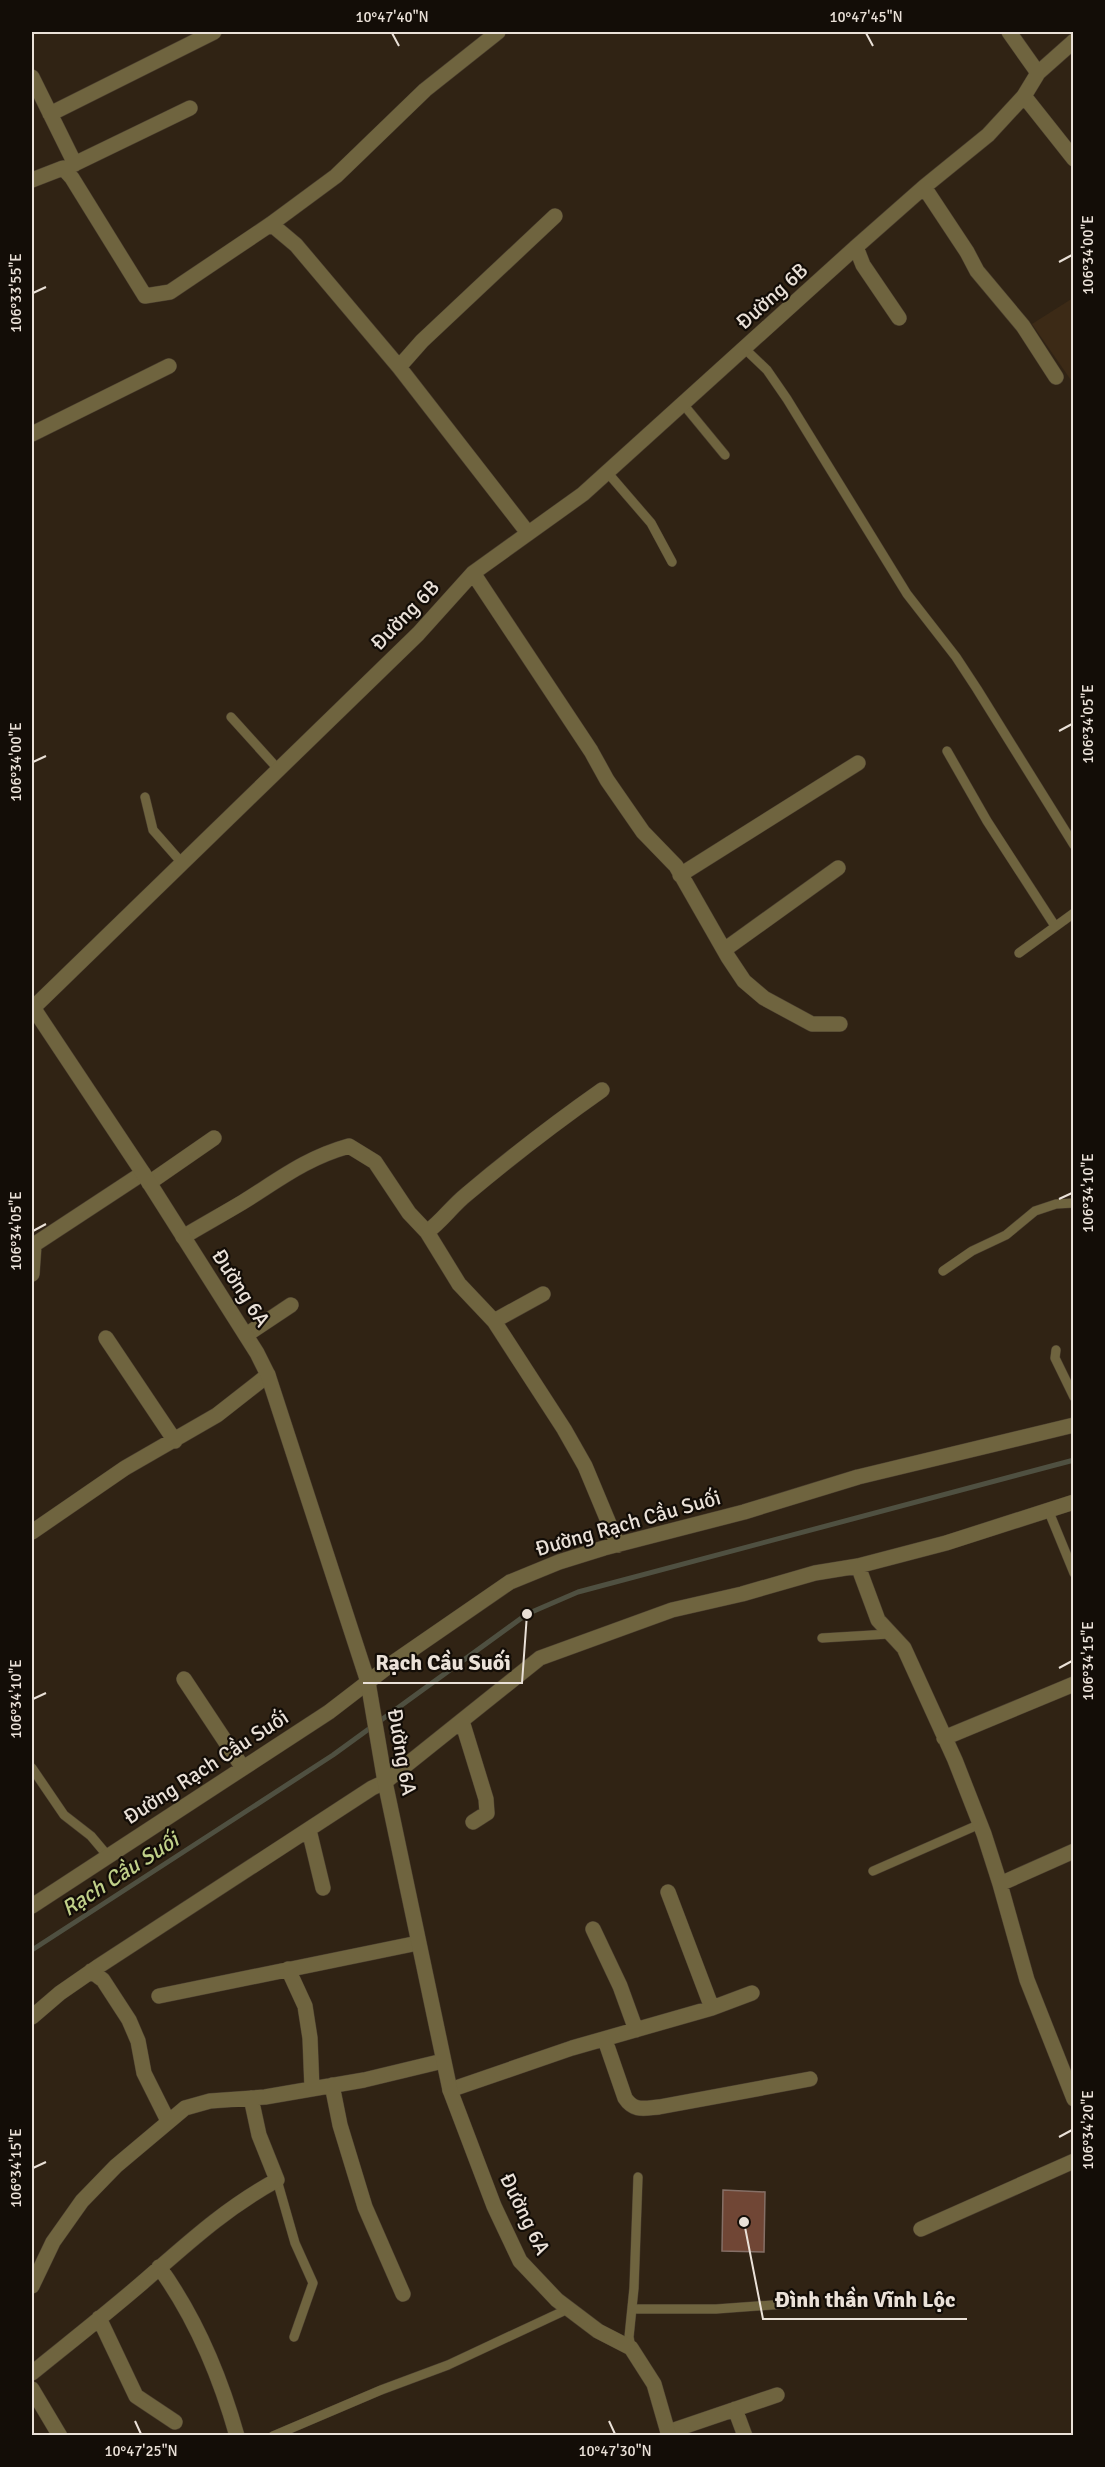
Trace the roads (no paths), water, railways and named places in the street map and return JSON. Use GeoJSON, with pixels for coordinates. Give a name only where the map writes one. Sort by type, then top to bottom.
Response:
{"type":"FeatureCollection","features":[{"type":"Feature","properties":{"kind":"street"},"geometry":{"type":"LineString","coordinates":[[50,114],[214,32]]}},
{"type":"Feature","properties":{"kind":"street"},"geometry":{"type":"LineString","coordinates":[[32,77],[50,114],[72,178],[145,296],[170,292],[271,224],[336,176],[425,90],[498,32]]}},
{"type":"Feature","properties":{"kind":"street"},"geometry":{"type":"LineString","coordinates":[[1009,32],[1038,74]]}},
{"type":"Feature","properties":{"kind":"street"},"geometry":{"type":"LineString","coordinates":[[898,318],[852,250],[988,135],[1024,96],[1038,74],[1074,41]]}},
{"type":"Feature","properties":{"kind":"street"},"geometry":{"type":"LineString","coordinates":[[1024,96],[1074,159]]}},
{"type":"Feature","properties":{"kind":"street"},"geometry":{"type":"LineString","coordinates":[[32,180],[69,167],[190,108]]}},
{"type":"Feature","properties":{"kind":"street"},"geometry":{"type":"LineString","coordinates":[[924,187],[967,252],[977,272],[1023,326],[1056,376]]}},
{"type":"Feature","properties":{"kind":"street"},"geometry":{"type":"LineString","coordinates":[[399,367],[422,340],[555,216]]}},
{"type":"Feature","properties":{"kind":"street"},"geometry":{"type":"LineString","coordinates":[[271,224],[296,245],[399,367],[528,533]]}},
{"type":"Feature","properties":{"kind":"street","name":"Đường 6B"},"geometry":{"type":"LineString","coordinates":[[32,1007],[418,634],[474,573],[583,494],[852,250]]}},
{"type":"Feature","properties":{"kind":"street"},"geometry":{"type":"LineString","coordinates":[[32,434],[170,366]]}},
{"type":"Feature","properties":{"kind":"street"},"geometry":{"type":"LineString","coordinates":[[474,573],[607,780],[643,832],[676,866],[744,981],[764,998],[812,1024],[840,1024]]}},
{"type":"Feature","properties":{"kind":"street"},"geometry":{"type":"LineString","coordinates":[[681,875],[858,763]]}},
{"type":"Feature","properties":{"kind":"street"},"geometry":{"type":"LineString","coordinates":[[724,950],[838,868]]}},
{"type":"Feature","properties":{"kind":"street","name":"Đường 6A"},"geometry":{"type":"LineString","coordinates":[[32,1007],[146,1178],[246,1335],[268,1375],[369,1687],[385,1778],[443,2061],[450,2090],[494,2206],[520,2261],[557,2300],[598,2331],[631,2348]]}},
{"type":"Feature","properties":{"kind":"street"},"geometry":{"type":"LineString","coordinates":[[428,1232],[439,1224],[453,1205],[529,1142],[602,1090]]}},
{"type":"Feature","properties":{"kind":"street"},"geometry":{"type":"LineString","coordinates":[[32,1274],[33,1246],[84,1210],[146,1178],[214,1138]]}},
{"type":"Feature","properties":{"kind":"street"},"geometry":{"type":"LineString","coordinates":[[183,1236],[244,1201],[290,1170],[328,1152],[349,1146],[375,1162],[409,1213],[428,1232],[459,1284],[494,1321],[564,1429],[585,1466],[618,1545]]}},
{"type":"Feature","properties":{"kind":"street"},"geometry":{"type":"LineString","coordinates":[[494,1321],[543,1294]]}},
{"type":"Feature","properties":{"kind":"street"},"geometry":{"type":"LineString","coordinates":[[246,1335],[291,1305]]}},
{"type":"Feature","properties":{"kind":"street"},"geometry":{"type":"LineString","coordinates":[[106,1338],[175,1441]]}},
{"type":"Feature","properties":{"kind":"street"},"geometry":{"type":"LineString","coordinates":[[32,1532],[125,1468],[217,1416],[268,1375]]}},
{"type":"Feature","properties":{"kind":"street","name":"Đường Rạch Cầu Suối"},"geometry":{"type":"LineString","coordinates":[[32,1906],[107,1855],[369,1687],[510,1582],[559,1562],[744,1512],[858,1477],[1074,1425]]}},
{"type":"Feature","properties":{"kind":"street"},"geometry":{"type":"LineString","coordinates":[[32,2017],[91,1971],[372,1788],[462,1721],[540,1658],[672,1610],[742,1594],[815,1573],[858,1566],[946,1543],[1049,1512],[1074,1502]]}},
{"type":"Feature","properties":{"kind":"street"},"geometry":{"type":"LineString","coordinates":[[858,1566],[878,1620],[904,1648],[980,1824],[1000,1884],[1027,1980],[1074,2099]]}},
{"type":"Feature","properties":{"kind":"street"},"geometry":{"type":"LineString","coordinates":[[184,1679],[243,1768]]}},
{"type":"Feature","properties":{"kind":"street"},"geometry":{"type":"LineString","coordinates":[[944,1738],[1074,1684]]}},
{"type":"Feature","properties":{"kind":"street"},"geometry":{"type":"LineString","coordinates":[[462,1721],[486,1799],[487,1813],[473,1822]]}},
{"type":"Feature","properties":{"kind":"street"},"geometry":{"type":"LineString","coordinates":[[309,1830],[323,1888]]}},
{"type":"Feature","properties":{"kind":"street"},"geometry":{"type":"LineString","coordinates":[[1000,1884],[1074,1851]]}},
{"type":"Feature","properties":{"kind":"street"},"geometry":{"type":"LineString","coordinates":[[668,1892],[712,2008]]}},
{"type":"Feature","properties":{"kind":"street"},"geometry":{"type":"LineString","coordinates":[[593,1929],[620,1986],[636,2030]]}},
{"type":"Feature","properties":{"kind":"street"},"geometry":{"type":"LineString","coordinates":[[159,1996],[418,1943]]}},
{"type":"Feature","properties":{"kind":"street"},"geometry":{"type":"LineString","coordinates":[[288,1970],[305,2006],[310,2038],[312,2089]]}},
{"type":"Feature","properties":{"kind":"street"},"geometry":{"type":"LineString","coordinates":[[91,1971],[103,1980],[129,2020],[138,2041],[144,2073],[168,2121]]}},
{"type":"Feature","properties":{"kind":"street"},"geometry":{"type":"LineString","coordinates":[[450,2090],[572,2048],[712,2008],[752,1993]]}},
{"type":"Feature","properties":{"kind":"street"},"geometry":{"type":"LineString","coordinates":[[605,2040],[625,2098],[631,2107],[635,2108],[659,2107],[810,2079]]}},
{"type":"Feature","properties":{"kind":"street"},"geometry":{"type":"LineString","coordinates":[[32,2286],[53,2242],[82,2201],[116,2166],[185,2108],[210,2101],[312,2089],[443,2061]]}},
{"type":"Feature","properties":{"kind":"street"},"geometry":{"type":"LineString","coordinates":[[332,2085],[340,2125],[365,2207],[404,2294]]}},
{"type":"Feature","properties":{"kind":"street"},"geometry":{"type":"LineString","coordinates":[[32,2373],[202,2230],[236,2204],[277,2180],[259,2135],[250,2098]]}},
{"type":"Feature","properties":{"kind":"street"},"geometry":{"type":"LineString","coordinates":[[921,2229],[1074,2162]]}},
{"type":"Feature","properties":{"kind":"street"},"geometry":{"type":"LineString","coordinates":[[159,2267],[183,2300],[226,2398],[237,2436]]}},
{"type":"Feature","properties":{"kind":"street"},"geometry":{"type":"LineString","coordinates":[[99,2318],[136,2396],[175,2422]]}},
{"type":"Feature","properties":{"kind":"street"},"geometry":{"type":"LineString","coordinates":[[631,2348],[654,2384],[668,2434],[699,2430],[735,2409],[777,2395]]}},
{"type":"Feature","properties":{"kind":"street"},"geometry":{"type":"LineString","coordinates":[[32,2389],[60,2436]]}},
{"type":"Feature","properties":{"kind":"street"},"geometry":{"type":"LineString","coordinates":[[735,2409],[745,2436]]}},
{"type":"Feature","properties":{"kind":"lane"},"geometry":{"type":"LineString","coordinates":[[745,349],[767,370],[787,399],[907,594],[956,657],[1074,844]]}},
{"type":"Feature","properties":{"kind":"lane"},"geometry":{"type":"LineString","coordinates":[[683,404],[725,455]]}},
{"type":"Feature","properties":{"kind":"lane"},"geometry":{"type":"LineString","coordinates":[[607,472],[651,523],[672,562]]}},
{"type":"Feature","properties":{"kind":"lane"},"geometry":{"type":"LineString","coordinates":[[231,717],[278,769]]}},
{"type":"Feature","properties":{"kind":"lane"},"geometry":{"type":"LineString","coordinates":[[947,751],[987,821],[1055,926]]}},
{"type":"Feature","properties":{"kind":"lane"},"geometry":{"type":"LineString","coordinates":[[145,797],[153,830],[182,863]]}},
{"type":"Feature","properties":{"kind":"lane"},"geometry":{"type":"LineString","coordinates":[[1019,953],[1074,913]]}},
{"type":"Feature","properties":{"kind":"lane"},"geometry":{"type":"LineString","coordinates":[[943,1271],[972,1251],[1006,1235],[1035,1211],[1056,1204],[1074,1203]]}},
{"type":"Feature","properties":{"kind":"lane"},"geometry":{"type":"LineString","coordinates":[[1056,1350],[1055,1358],[1074,1397]]}},
{"type":"Feature","properties":{"kind":"lane"},"geometry":{"type":"LineString","coordinates":[[1049,1512],[1074,1573]]}},
{"type":"Feature","properties":{"kind":"lane"},"geometry":{"type":"LineString","coordinates":[[822,1638],[889,1634]]}},
{"type":"Feature","properties":{"kind":"lane"},"geometry":{"type":"LineString","coordinates":[[32,1768],[64,1815],[91,1836],[107,1855]]}},
{"type":"Feature","properties":{"kind":"lane"},"geometry":{"type":"LineString","coordinates":[[873,1871],[980,1824]]}},
{"type":"Feature","properties":{"kind":"lane"},"geometry":{"type":"LineString","coordinates":[[631,2348],[629,2337],[638,2177]]}},
{"type":"Feature","properties":{"kind":"lane"},"geometry":{"type":"LineString","coordinates":[[277,2180],[295,2243],[313,2283],[294,2337]]}},
{"type":"Feature","properties":{"kind":"lane"},"geometry":{"type":"LineString","coordinates":[[632,2308],[716,2309],[799,2302]]}},
{"type":"Feature","properties":{"kind":"lane"},"geometry":{"type":"LineString","coordinates":[[273,2436],[381,2390],[448,2365],[568,2309]]}},
{"type":"Feature","properties":{"kind":"waterway","name":"Rạch Cầu Suối"},"geometry":{"type":"LineString","coordinates":[[32,1950],[333,1755],[527,1614],[578,1592],[1074,1460]]}},
{"type":"Feature","properties":{"kind":"place","name":"Rạch Cầu Suối"},"geometry":{"type":"Point","coordinates":[527,1614]}},
{"type":"Feature","properties":{"kind":"place","name":"Đình thần Vĩnh Lộc"},"geometry":{"type":"Point","coordinates":[744,2222]}}]}
